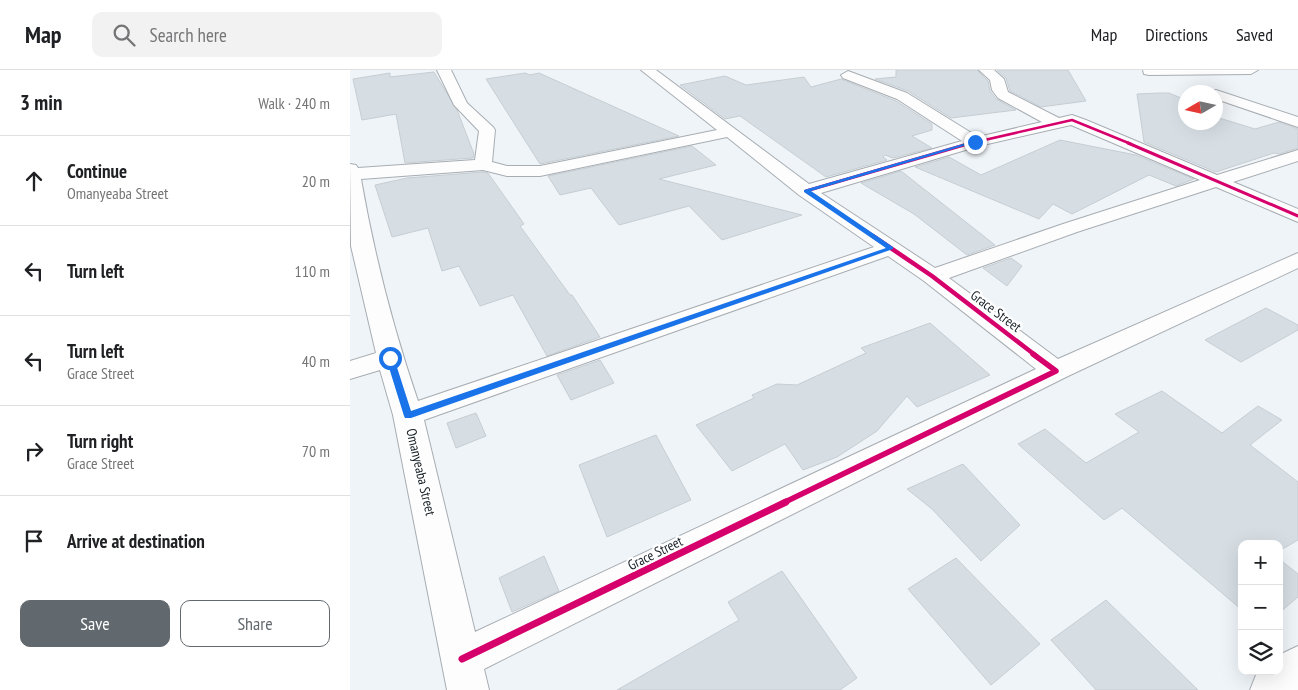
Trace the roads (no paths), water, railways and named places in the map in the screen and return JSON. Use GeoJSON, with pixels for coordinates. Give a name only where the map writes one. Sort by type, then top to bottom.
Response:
{"type":"FeatureCollection","features":[{"type":"Feature","properties":{"kind":"street"},"geometry":{"type":"LineString","coordinates":[[444,70],[461,105],[487,130],[483,165]]}},
{"type":"Feature","properties":{"kind":"street","name":"Grace Street"},"geometry":{"type":"LineString","coordinates":[[462,659],[1056,371],[932,276],[806,191],[648,70]]}},
{"type":"Feature","properties":{"kind":"street"},"geometry":{"type":"LineString","coordinates":[[986,70],[997,79],[999,90],[1003,94],[1056,123]]}},
{"type":"Feature","properties":{"kind":"street"},"geometry":{"type":"LineString","coordinates":[[1147,71],[1251,70]]}},
{"type":"Feature","properties":{"kind":"street"},"geometry":{"type":"LineString","coordinates":[[1147,71],[1185,83]]}},
{"type":"Feature","properties":{"kind":"street"},"geometry":{"type":"LineString","coordinates":[[848,75],[902,96],[975,142]]}},
{"type":"Feature","properties":{"kind":"street"},"geometry":{"type":"LineString","coordinates":[[1223,96],[1298,122]]}},
{"type":"Feature","properties":{"kind":"street"},"geometry":{"type":"LineString","coordinates":[[806,191],[975,142],[1072,120],[1298,216]]}},
{"type":"Feature","properties":{"kind":"street"},"geometry":{"type":"LineString","coordinates":[[351,171],[483,165],[507,171],[540,171],[730,132]]}},
{"type":"Feature","properties":{"kind":"street"},"geometry":{"type":"LineString","coordinates":[[932,276],[1070,228],[1298,155]]}},
{"type":"Feature","properties":{"kind":"street","name":"Omanyeaba Street"},"geometry":{"type":"LineString","coordinates":[[351,171],[356,246],[408,416],[468,690]]}},
{"type":"Feature","properties":{"kind":"street"},"geometry":{"type":"LineString","coordinates":[[408,416],[891,248]]}},
{"type":"Feature","properties":{"kind":"street"},"geometry":{"type":"LineString","coordinates":[[1056,371],[1298,260]]}},
{"type":"Feature","properties":{"kind":"street"},"geometry":{"type":"LineString","coordinates":[[350,370],[390,358]]}},
{"type":"Feature","properties":{"kind":"street"},"geometry":{"type":"LineString","coordinates":[[1271,690],[1298,666]]}}]}
